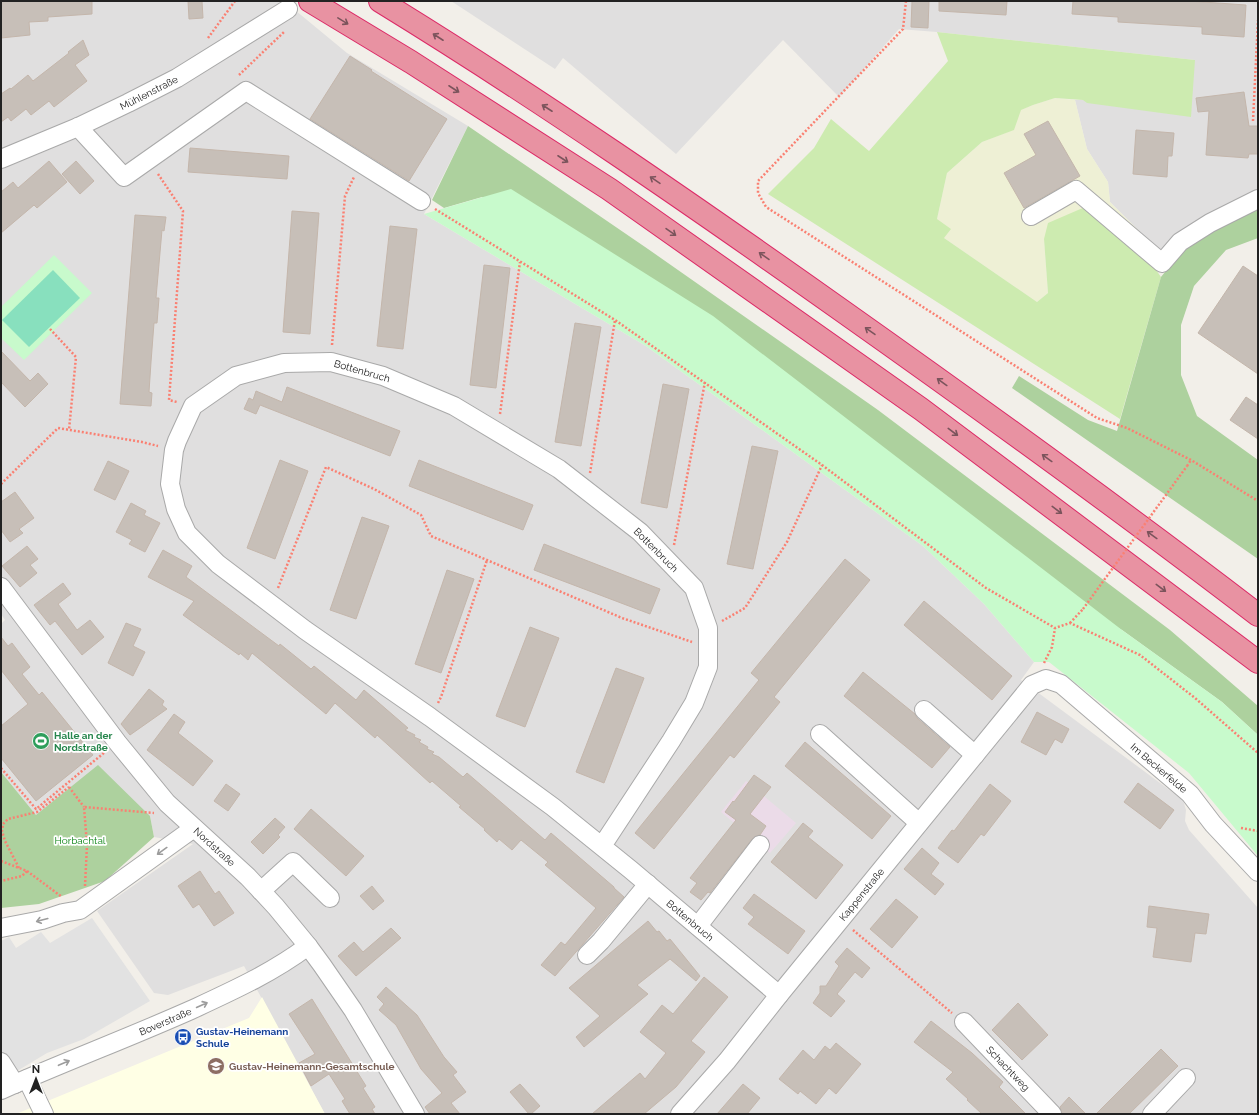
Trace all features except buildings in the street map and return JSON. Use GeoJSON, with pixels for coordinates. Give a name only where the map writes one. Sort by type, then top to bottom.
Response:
{"type":"FeatureCollection","features":[{"type":"Feature","properties":{"kind":"highway"},"geometry":{"type":"LineString","coordinates":[[310,1],[411,62],[609,189],[922,409],[1258,662]]}},
{"type":"Feature","properties":{"kind":"highway"},"geometry":{"type":"LineString","coordinates":[[380,1],[430,32],[699,209],[902,353],[1184,558],[1258,615]]}},
{"type":"Feature","properties":{"kind":"highway"},"geometry":{"type":"LineString","coordinates":[[1184,558],[1258,596]]}},
{"type":"Feature","properties":{"kind":"highway"},"geometry":{"type":"LineString","coordinates":[[1219,632],[1258,670]]}},
{"type":"Feature","properties":{"kind":"street","name":"Mühlenstraße"},"geometry":{"type":"LineString","coordinates":[[1,159],[78,127],[128,104],[201,64],[286,10]]}},
{"type":"Feature","properties":{"kind":"street"},"geometry":{"type":"LineString","coordinates":[[78,127],[124,176],[246,91],[422,201]]}},
{"type":"Feature","properties":{"kind":"street"},"geometry":{"type":"LineString","coordinates":[[1031,216],[1076,190],[1162,263],[1180,242],[1210,223],[1258,199]]}},
{"type":"Feature","properties":{"kind":"street","name":"Bottenbruch"},"geometry":{"type":"LineString","coordinates":[[602,846],[671,741],[694,703],[708,668],[708,628],[694,588],[640,532],[559,469],[454,406],[383,376],[331,362],[284,363],[236,376],[193,406],[174,450],[170,484],[176,509],[187,533],[218,564],[305,630],[430,717],[553,807],[648,884],[779,995]]}},
{"type":"Feature","properties":{"kind":"street","name":"Nordstraße"},"geometry":{"type":"LineString","coordinates":[[1,587],[117,742],[167,803],[248,877],[276,907],[308,946],[353,1010],[415,1114]]}},
{"type":"Feature","properties":{"kind":"street","name":"Kappenstraße"},"geometry":{"type":"LineString","coordinates":[[680,1114],[727,1061],[779,995],[1032,686],[1046,679]]}},
{"type":"Feature","properties":{"kind":"street","name":"Im Beckerfelde"},"geometry":{"type":"LineString","coordinates":[[1046,679],[1061,684],[1190,794],[1213,824],[1258,872]]}},
{"type":"Feature","properties":{"kind":"street"},"geometry":{"type":"LineString","coordinates":[[924,710],[975,755]]}},
{"type":"Feature","properties":{"kind":"street"},"geometry":{"type":"LineString","coordinates":[[820,734],[920,823]]}},
{"type":"Feature","properties":{"kind":"street"},"geometry":{"type":"LineString","coordinates":[[1,928],[42,920],[82,908],[194,828]]}},
{"type":"Feature","properties":{"kind":"street"},"geometry":{"type":"LineString","coordinates":[[698,926],[760,845]]}},
{"type":"Feature","properties":{"kind":"street"},"geometry":{"type":"LineString","coordinates":[[261,891],[293,862],[330,898]]}},
{"type":"Feature","properties":{"kind":"street"},"geometry":{"type":"LineString","coordinates":[[587,954],[601,941],[648,884]]}},
{"type":"Feature","properties":{"kind":"street","name":"Boverstraße"},"geometry":{"type":"LineString","coordinates":[[15,1084],[167,1021],[240,988],[288,960],[308,946]]}},
{"type":"Feature","properties":{"kind":"street","name":"Schachtweg"},"geometry":{"type":"LineString","coordinates":[[964,1022],[1052,1114]]}},
{"type":"Feature","properties":{"kind":"street"},"geometry":{"type":"LineString","coordinates":[[1,1062],[15,1084],[44,1114]]}},
{"type":"Feature","properties":{"kind":"street"},"geometry":{"type":"LineString","coordinates":[[1152,1114],[1186,1078]]}},
{"type":"Feature","properties":{"kind":"path"},"geometry":{"type":"LineString","coordinates":[[201,64],[208,39],[235,1]]}},
{"type":"Feature","properties":{"kind":"path"},"geometry":{"type":"LineString","coordinates":[[906,1],[903,29],[758,181],[758,193],[766,207],[1097,418],[1127,428],[1191,460],[1258,501]]}},
{"type":"Feature","properties":{"kind":"path"},"geometry":{"type":"LineString","coordinates":[[246,91],[236,78],[283,34],[286,28],[286,10]]}},
{"type":"Feature","properties":{"kind":"path"},"geometry":{"type":"LineString","coordinates":[[1252,121],[1258,20]]}},
{"type":"Feature","properties":{"kind":"path"},"geometry":{"type":"LineString","coordinates":[[149,159],[183,211],[169,400],[193,406]]}},
{"type":"Feature","properties":{"kind":"path"},"geometry":{"type":"LineString","coordinates":[[331,362],[345,196],[361,163]]}},
{"type":"Feature","properties":{"kind":"path"},"geometry":{"type":"LineString","coordinates":[[422,201],[615,320],[822,465],[986,588],[1055,628],[1070,623],[1083,609],[1191,460]]}},
{"type":"Feature","properties":{"kind":"path"},"geometry":{"type":"LineString","coordinates":[[498,432],[520,262]]}},
{"type":"Feature","properties":{"kind":"path"},"geometry":{"type":"LineString","coordinates":[[587,491],[615,320]]}},
{"type":"Feature","properties":{"kind":"path"},"geometry":{"type":"LineString","coordinates":[[50,329],[76,357],[69,430]]}},
{"type":"Feature","properties":{"kind":"path"},"geometry":{"type":"LineString","coordinates":[[671,564],[705,382]]}},
{"type":"Feature","properties":{"kind":"path"},"geometry":{"type":"LineString","coordinates":[[1,484],[58,428],[142,442],[174,450]]}},
{"type":"Feature","properties":{"kind":"path"},"geometry":{"type":"LineString","coordinates":[[708,628],[745,608],[787,542],[822,465]]}},
{"type":"Feature","properties":{"kind":"path"},"geometry":{"type":"LineString","coordinates":[[272,605],[326,467],[374,489],[421,515],[431,536],[622,618],[708,647]]}},
{"type":"Feature","properties":{"kind":"path"},"geometry":{"type":"LineString","coordinates":[[430,717],[441,697],[487,560]]}},
{"type":"Feature","properties":{"kind":"path"},"geometry":{"type":"LineString","coordinates":[[1070,623],[1140,655],[1195,698],[1258,753]]}},
{"type":"Feature","properties":{"kind":"path"},"geometry":{"type":"LineString","coordinates":[[1046,679],[1044,662],[1052,647],[1055,628]]}},
{"type":"Feature","properties":{"kind":"path"},"geometry":{"type":"LineString","coordinates":[[18,868],[5,841],[2,831],[3,824],[8,819],[37,812],[117,742]]}},
{"type":"Feature","properties":{"kind":"path"},"geometry":{"type":"LineString","coordinates":[[1,768],[36,809],[68,785]]}},
{"type":"Feature","properties":{"kind":"path"},"geometry":{"type":"LineString","coordinates":[[1,861],[27,871],[82,908],[87,845],[84,807],[68,785]]}},
{"type":"Feature","properties":{"kind":"path"},"geometry":{"type":"LineString","coordinates":[[84,807],[154,813],[167,803]]}},
{"type":"Feature","properties":{"kind":"path"},"geometry":{"type":"LineString","coordinates":[[1,881],[22,876],[27,871]]}},
{"type":"Feature","properties":{"kind":"path"},"geometry":{"type":"LineString","coordinates":[[841,919],[964,1022]]}},
{"type":"Feature","properties":{"kind":"shaded area"},"geometry":{"type":"Polygon","coordinates":[[[1,1],[284,1],[347,53],[468,126],[424,214],[646,346],[923,546],[984,604],[1034,662],[1021,680],[1183,800],[1186,810],[1185,821],[1189,830],[1258,908],[1258,1114],[325,1114],[244,966],[168,995],[154,993],[97,911],[193,844],[154,837],[150,816],[36,815],[1,772],[1,624],[5,620],[1,614],[1,1]]]}},
{"type":"Feature","properties":{"kind":"shaded area"},"geometry":{"type":"Polygon","coordinates":[[[451,1],[1258,1],[1258,192],[1165,248],[1158,250],[1110,202],[1108,182],[1087,149],[1075,100],[1084,100],[1195,60],[899,29],[839,97],[783,40],[676,154],[563,58],[555,69],[451,1]]]}},
{"type":"Feature","properties":{"kind":"shaded area"},"geometry":{"type":"Polygon","coordinates":[[[1055,98],[1075,100],[1087,149],[1108,182],[1110,202],[1158,250],[1044,239],[1048,293],[1037,302],[944,238],[937,219],[947,173],[982,142],[1013,130],[1020,110],[1055,98]]]}},
{"type":"Feature","properties":{"kind":"shaded area"},"geometry":{"type":"Polygon","coordinates":[[[746,781],[796,823],[770,853],[721,812],[746,781]]]}},
{"type":"Feature","properties":{"kind":"shaded area"},"geometry":{"type":"Polygon","coordinates":[[[92,918],[150,1001],[84,1039],[47,1053],[17,1071],[1,1071],[1,941],[9,937],[16,948],[41,932],[50,943],[92,918]]]}},
{"type":"Feature","properties":{"kind":"shaded area","name":"Gustav-Heinemann-Gesamtschule"},"geometry":{"type":"Polygon","coordinates":[[[262,997],[325,1114],[16,1114],[249,1018],[262,997]]]}},
{"type":"Feature","properties":{"kind":"green space"},"geometry":{"type":"Polygon","coordinates":[[[937,32],[1195,60],[1191,117],[1087,103],[1083,100],[1055,98],[1021,110],[1014,130],[982,142],[947,173],[937,219],[951,229],[944,238],[1037,302],[1048,293],[1044,239],[1048,223],[1085,207],[1152,264],[1161,277],[1120,419],[768,194],[814,148],[831,119],[869,151],[948,61],[937,32]]]}},
{"type":"Feature","properties":{"kind":"green space"},"geometry":{"type":"Polygon","coordinates":[[[468,126],[648,249],[878,410],[1170,630],[1258,706],[1258,735],[1222,702],[1122,630],[1004,567],[482,197],[444,208],[432,200],[468,126]]]}},
{"type":"Feature","properties":{"kind":"green space"},"geometry":{"type":"Polygon","coordinates":[[[511,189],[713,316],[1122,630],[1222,702],[1258,735],[1258,856],[1189,773],[1049,662],[1034,662],[984,604],[923,546],[646,346],[424,214],[511,189]]]}},
{"type":"Feature","properties":{"kind":"green space"},"geometry":{"type":"Polygon","coordinates":[[[1258,204],[1258,238],[1226,250],[1194,286],[1181,325],[1181,375],[1197,416],[1258,460],[1258,559],[1012,388],[1019,376],[1088,420],[1117,431],[1161,277],[1191,240],[1258,204]]]}},
{"type":"Feature","properties":{"kind":"green space"},"geometry":{"type":"Polygon","coordinates":[[[54,255],[92,293],[24,360],[1,338],[1,307],[54,255]]]}},
{"type":"Feature","properties":{"kind":"green space"},"geometry":{"type":"Polygon","coordinates":[[[53,270],[80,298],[29,347],[2,320],[53,270]]]}},
{"type":"Feature","properties":{"kind":"green space","name":"Horbachtal"},"geometry":{"type":"Polygon","coordinates":[[[98,765],[150,816],[154,837],[105,881],[39,904],[1,908],[1,772],[36,815],[98,765]]]}},
{"type":"Feature","properties":{"kind":"place","name":"Halle an der Nordstraße"},"geometry":{"type":"Point","coordinates":[41,741]}},
{"type":"Feature","properties":{"kind":"place","name":"Gustav-Heinemann Schule"},"geometry":{"type":"Point","coordinates":[183,1037]}},
{"type":"Feature","properties":{"kind":"place","name":"Gustav-Heinemann-Gesamtschule"},"geometry":{"type":"Point","coordinates":[216,1066]}}]}
